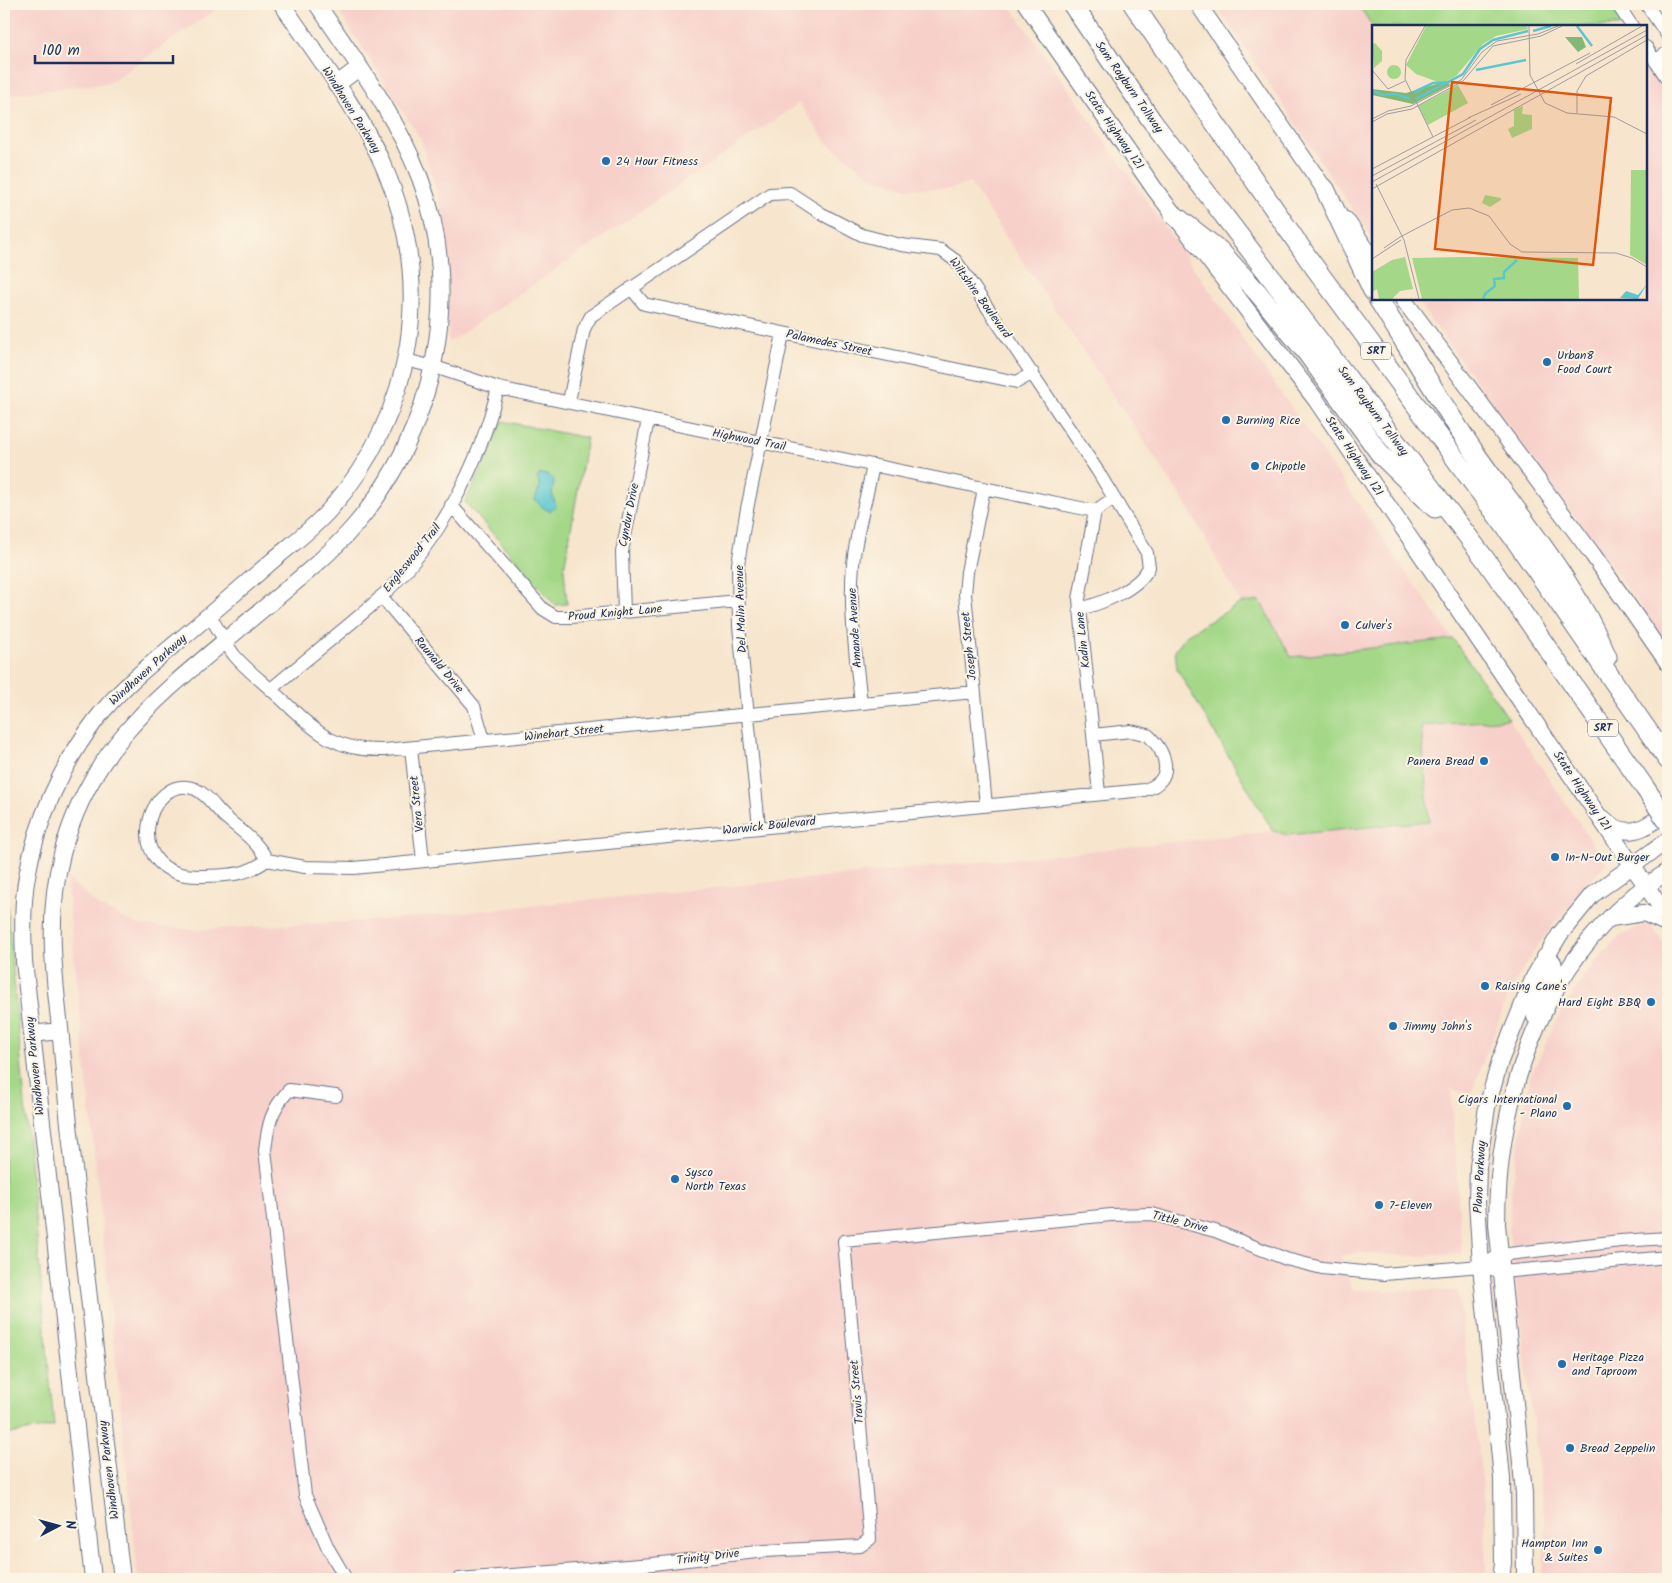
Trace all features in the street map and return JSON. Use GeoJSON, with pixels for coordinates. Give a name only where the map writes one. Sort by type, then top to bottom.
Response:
{"type":"FeatureCollection","features":[{"type":"Feature","properties":{"kind":"highway","name":"Sam Rayburn Tollway"},"geometry":{"type":"LineString","coordinates":[[1072,4],[1152,121],[1485,559],[1668,822]]}},
{"type":"Feature","properties":{"kind":"highway","name":"SRT"},"geometry":{"type":"LineString","coordinates":[[1133,4],[1310,261],[1516,541],[1668,760]]}},
{"type":"Feature","properties":{"kind":"highway"},"geometry":{"type":"LineString","coordinates":[[1324,189],[1372,289]]}},
{"type":"Feature","properties":{"kind":"highway"},"geometry":{"type":"LineString","coordinates":[[1174,215],[1219,250],[1258,292],[1307,353],[1381,455],[1485,559]]}},
{"type":"Feature","properties":{"kind":"highway"},"geometry":{"type":"LineString","coordinates":[[1379,300],[1475,452],[1558,567],[1594,627],[1624,694]]}},
{"type":"Feature","properties":{"kind":"main road","name":"Windhaven Parkway"},"geometry":{"type":"LineString","coordinates":[[93,1579],[24,961],[24,894],[35,842],[53,794],[94,723],[106,708],[142,672],[314,525],[344,492],[367,458],[387,418],[406,360],[412,318],[411,266],[402,219],[379,155],[336,84],[282,4]]}},
{"type":"Feature","properties":{"kind":"main road","name":"Windhaven Parkway"},"geometry":{"type":"LineString","coordinates":[[122,1579],[89,1304],[52,959],[53,912],[64,849],[78,808],[102,763],[122,734],[170,687],[324,556],[368,509],[386,483],[409,436],[433,366],[438,340],[441,298],[439,264],[431,213],[420,178],[400,132],[360,67],[317,4]]}},
{"type":"Feature","properties":{"kind":"main road","name":"State Highway 121"},"geometry":{"type":"LineString","coordinates":[[1026,4],[1174,215],[1316,400],[1668,918]]}},
{"type":"Feature","properties":{"kind":"main road"},"geometry":{"type":"LineString","coordinates":[[1198,4],[1372,258]]}},
{"type":"Feature","properties":{"kind":"main road"},"geometry":{"type":"LineString","coordinates":[[336,84],[360,67]]}},
{"type":"Feature","properties":{"kind":"main road"},"geometry":{"type":"LineString","coordinates":[[1404,300],[1598,562],[1668,663]]}},
{"type":"Feature","properties":{"kind":"main road"},"geometry":{"type":"LineString","coordinates":[[1597,812],[1613,828],[1628,831],[1644,829],[1668,812]]}},
{"type":"Feature","properties":{"kind":"main road"},"geometry":{"type":"LineString","coordinates":[[1597,812],[1614,855],[1615,865],[1609,882]]}},
{"type":"Feature","properties":{"kind":"main road","name":"Plano Parkway"},"geometry":{"type":"LineString","coordinates":[[1501,1579],[1503,1563],[1502,1478],[1481,1266],[1478,1176],[1487,1107],[1509,1037],[1545,957],[1581,909],[1609,882],[1668,840]]}},
{"type":"Feature","properties":{"kind":"main road","name":"Plano Parkway"},"geometry":{"type":"LineString","coordinates":[[1525,1579],[1524,1493],[1500,1255],[1497,1191],[1500,1158],[1513,1092],[1532,1034],[1563,978],[1611,918],[1646,886],[1668,871]]}},
{"type":"Feature","properties":{"kind":"main road"},"geometry":{"type":"LineString","coordinates":[[1611,918],[1644,913],[1668,924]]}},
{"type":"Feature","properties":{"kind":"main road"},"geometry":{"type":"LineString","coordinates":[[1532,1034],[1538,1001],[1554,967],[1553,962],[1545,957]]}},
{"type":"Feature","properties":{"kind":"main road"},"geometry":{"type":"LineString","coordinates":[[31,1034],[60,1031]]}},
{"type":"Feature","properties":{"kind":"main road"},"geometry":{"type":"LineString","coordinates":[[62,1307],[89,1304]]}},
{"type":"Feature","properties":{"kind":"street"},"geometry":{"type":"LineString","coordinates":[[1617,4],[1631,25]]}},
{"type":"Feature","properties":{"kind":"street"},"geometry":{"type":"LineString","coordinates":[[1646,4],[1668,36]]}},
{"type":"Feature","properties":{"kind":"street"},"geometry":{"type":"LineString","coordinates":[[1647,49],[1668,80]]}},
{"type":"Feature","properties":{"kind":"street"},"geometry":{"type":"LineString","coordinates":[[1655,61],[1668,52]]}},
{"type":"Feature","properties":{"kind":"street","name":"Wiltshire Boulevard"},"geometry":{"type":"LineString","coordinates":[[569,401],[587,321],[593,314],[762,198],[777,192],[790,193],[836,222],[862,234],[901,245],[941,250],[952,256],[1032,373],[1145,549],[1148,557],[1148,569],[1140,579],[1102,603],[1080,609]]}},
{"type":"Feature","properties":{"kind":"street","name":"Palamedes Street"},"geometry":{"type":"LineString","coordinates":[[630,288],[644,304],[783,334],[1017,382],[1032,373]]}},
{"type":"Feature","properties":{"kind":"street","name":"Del Molin Avenue"},"geometry":{"type":"LineString","coordinates":[[759,827],[738,601],[740,546],[783,334]]}},
{"type":"Feature","properties":{"kind":"street","name":"Highwood Trail"},"geometry":{"type":"LineString","coordinates":[[406,360],[433,366],[498,388],[569,401],[648,420],[1095,511]]}},
{"type":"Feature","properties":{"kind":"street","name":"Engleswood Trail"},"geometry":{"type":"LineString","coordinates":[[271,689],[381,596],[424,546],[451,506],[479,451],[498,388]]}},
{"type":"Feature","properties":{"kind":"street","name":"Cyndur Drive"},"geometry":{"type":"LineString","coordinates":[[624,612],[622,552],[648,420]]}},
{"type":"Feature","properties":{"kind":"street","name":"Amande Avenue"},"geometry":{"type":"LineString","coordinates":[[861,702],[852,622],[852,583],[854,552],[873,465]]}},
{"type":"Feature","properties":{"kind":"street","name":"Joseph Street"},"geometry":{"type":"LineString","coordinates":[[984,488],[965,589],[986,805]]}},
{"type":"Feature","properties":{"kind":"street"},"geometry":{"type":"LineString","coordinates":[[1095,511],[1114,498]]}},
{"type":"Feature","properties":{"kind":"street","name":"Proud Knight Lane"},"geometry":{"type":"LineString","coordinates":[[451,506],[548,614],[562,618],[738,601]]}},
{"type":"Feature","properties":{"kind":"street","name":"Kadin Lane"},"geometry":{"type":"LineString","coordinates":[[1095,511],[1079,590],[1099,794]]}},
{"type":"Feature","properties":{"kind":"street","name":"Raunald Drive"},"geometry":{"type":"LineString","coordinates":[[381,596],[474,706],[484,740]]}},
{"type":"Feature","properties":{"kind":"street","name":"Winehart Street"},"geometry":{"type":"LineString","coordinates":[[209,615],[232,652],[245,667],[271,689],[306,724],[339,743],[366,750],[411,748],[974,692]]}},
{"type":"Feature","properties":{"kind":"street","name":"Warwick Boulevard"},"geometry":{"type":"LineString","coordinates":[[267,860],[330,868],[423,861],[1099,794],[1152,788],[1162,779],[1166,768],[1156,744],[1143,733],[1125,732],[1093,736]]}},
{"type":"Feature","properties":{"kind":"street","name":"Vera Street"},"geometry":{"type":"LineString","coordinates":[[411,748],[423,861]]}},
{"type":"Feature","properties":{"kind":"street"},"geometry":{"type":"LineString","coordinates":[[182,786],[193,788],[200,791],[223,816],[253,840],[267,860],[245,873],[193,876],[178,874],[163,866],[153,855],[146,837],[149,820],[158,802],[169,791],[182,786]]}},
{"type":"Feature","properties":{"kind":"street"},"geometry":{"type":"LineString","coordinates":[[336,1096],[289,1090],[276,1105],[268,1124],[265,1150],[304,1495],[328,1548],[346,1579]]}},
{"type":"Feature","properties":{"kind":"street","name":"Tittle Drive"},"geometry":{"type":"LineString","coordinates":[[844,1240],[1111,1215],[1152,1214],[1215,1231],[1286,1259],[1322,1268],[1384,1274],[1481,1266]]}},
{"type":"Feature","properties":{"kind":"street"},"geometry":{"type":"LineString","coordinates":[[1481,1266],[1500,1255],[1620,1241],[1668,1238]]}},
{"type":"Feature","properties":{"kind":"street","name":"Travis Street"},"geometry":{"type":"LineString","coordinates":[[844,1240],[870,1538],[866,1542]]}},
{"type":"Feature","properties":{"kind":"street"},"geometry":{"type":"LineString","coordinates":[[1481,1266],[1502,1272],[1668,1257]]}},
{"type":"Feature","properties":{"kind":"street","name":"Trinity Drive"},"geometry":{"type":"LineString","coordinates":[[459,1579],[654,1564],[765,1551],[860,1546],[866,1542]]}},
{"type":"Feature","properties":{"kind":"shaded area"},"geometry":{"type":"Polygon","coordinates":[[[4,4],[224,4],[109,83],[4,95],[4,4]]]}},
{"type":"Feature","properties":{"kind":"shaded area"},"geometry":{"type":"Polygon","coordinates":[[[334,4],[1009,4],[1453,639],[1291,657],[1260,601],[1241,603],[1184,501],[970,183],[950,189],[906,188],[872,177],[827,143],[799,103],[448,343],[446,223],[421,139],[334,4]]]}},
{"type":"Feature","properties":{"kind":"shaded area"},"geometry":{"type":"Polygon","coordinates":[[[1216,4],[1609,4],[1372,25],[1372,238],[1216,4]]]}},
{"type":"Feature","properties":{"kind":"shaded area"},"geometry":{"type":"Polygon","coordinates":[[[1647,58],[1668,90],[1668,644],[1417,300],[1647,300],[1647,58]]]}},
{"type":"Feature","properties":{"kind":"shaded area"},"geometry":{"type":"Polygon","coordinates":[[[1509,719],[1606,863],[1545,935],[1511,988],[1471,1094],[1451,1090],[1462,1254],[1412,1256],[1357,1253],[1340,1256],[1352,1290],[1458,1291],[1485,1504],[1486,1579],[138,1579],[66,877],[100,907],[139,925],[195,930],[384,920],[1072,853],[1273,831],[1288,835],[1429,822],[1421,726],[1509,719]]]}},
{"type":"Feature","properties":{"kind":"shaded area"},"geometry":{"type":"Polygon","coordinates":[[[1650,923],[1668,950],[1668,1579],[1541,1579],[1546,1528],[1509,1230],[1511,1194],[1530,1077],[1557,1020],[1584,976],[1619,936],[1650,923]]]}},
{"type":"Feature","properties":{"kind":"green space"},"geometry":{"type":"Polygon","coordinates":[[[1358,4],[1612,4],[1626,25],[1372,25],[1358,4]]]}},
{"type":"Feature","properties":{"kind":"green space"},"geometry":{"type":"Polygon","coordinates":[[[502,421],[587,438],[564,569],[567,604],[555,605],[465,502],[490,453],[502,421]]]}},
{"type":"Feature","properties":{"kind":"green space"},"geometry":{"type":"Polygon","coordinates":[[[1260,601],[1291,657],[1453,639],[1509,719],[1421,726],[1429,821],[1288,835],[1273,831],[1177,669],[1175,650],[1186,635],[1241,603],[1260,601]]]}},
{"type":"Feature","properties":{"kind":"green space"},"geometry":{"type":"Polygon","coordinates":[[[4,873],[54,1426],[4,1435],[4,873]]]}},
{"type":"Feature","properties":{"kind":"water"},"geometry":{"type":"Polygon","coordinates":[[[541,474],[549,475],[554,480],[552,494],[556,506],[551,511],[545,509],[535,500],[540,486],[537,477],[541,474]]]}},
{"type":"Feature","properties":{"kind":"place","name":"24 Hour Fitness"},"geometry":{"type":"Point","coordinates":[606,161]}},
{"type":"Feature","properties":{"kind":"place","name":"Urban8 Food Court"},"geometry":{"type":"Point","coordinates":[1547,362]}},
{"type":"Feature","properties":{"kind":"place","name":"Burning Rice"},"geometry":{"type":"Point","coordinates":[1226,420]}},
{"type":"Feature","properties":{"kind":"place","name":"Chipotle"},"geometry":{"type":"Point","coordinates":[1255,466]}},
{"type":"Feature","properties":{"kind":"place","name":"Culver's"},"geometry":{"type":"Point","coordinates":[1345,625]}},
{"type":"Feature","properties":{"kind":"place","name":"Panera Bread"},"geometry":{"type":"Point","coordinates":[1484,761]}},
{"type":"Feature","properties":{"kind":"place","name":"In-N-Out Burger"},"geometry":{"type":"Point","coordinates":[1555,857]}},
{"type":"Feature","properties":{"kind":"place","name":"Raising Cane's"},"geometry":{"type":"Point","coordinates":[1485,986]}},
{"type":"Feature","properties":{"kind":"place","name":"Hard Eight BBQ"},"geometry":{"type":"Point","coordinates":[1651,1002]}},
{"type":"Feature","properties":{"kind":"place","name":"Jimmy John's"},"geometry":{"type":"Point","coordinates":[1393,1026]}},
{"type":"Feature","properties":{"kind":"place","name":"Cigars International - Plano"},"geometry":{"type":"Point","coordinates":[1567,1106]}},
{"type":"Feature","properties":{"kind":"place","name":"Sysco North Texas"},"geometry":{"type":"Point","coordinates":[675,1179]}},
{"type":"Feature","properties":{"kind":"place","name":"7-Eleven"},"geometry":{"type":"Point","coordinates":[1379,1205]}},
{"type":"Feature","properties":{"kind":"place","name":"Heritage Pizza and Taproom"},"geometry":{"type":"Point","coordinates":[1562,1364]}},
{"type":"Feature","properties":{"kind":"place","name":"Bread Zeppelin"},"geometry":{"type":"Point","coordinates":[1570,1448]}},
{"type":"Feature","properties":{"kind":"place","name":"Hampton Inn & Suites"},"geometry":{"type":"Point","coordinates":[1598,1550]}}]}
